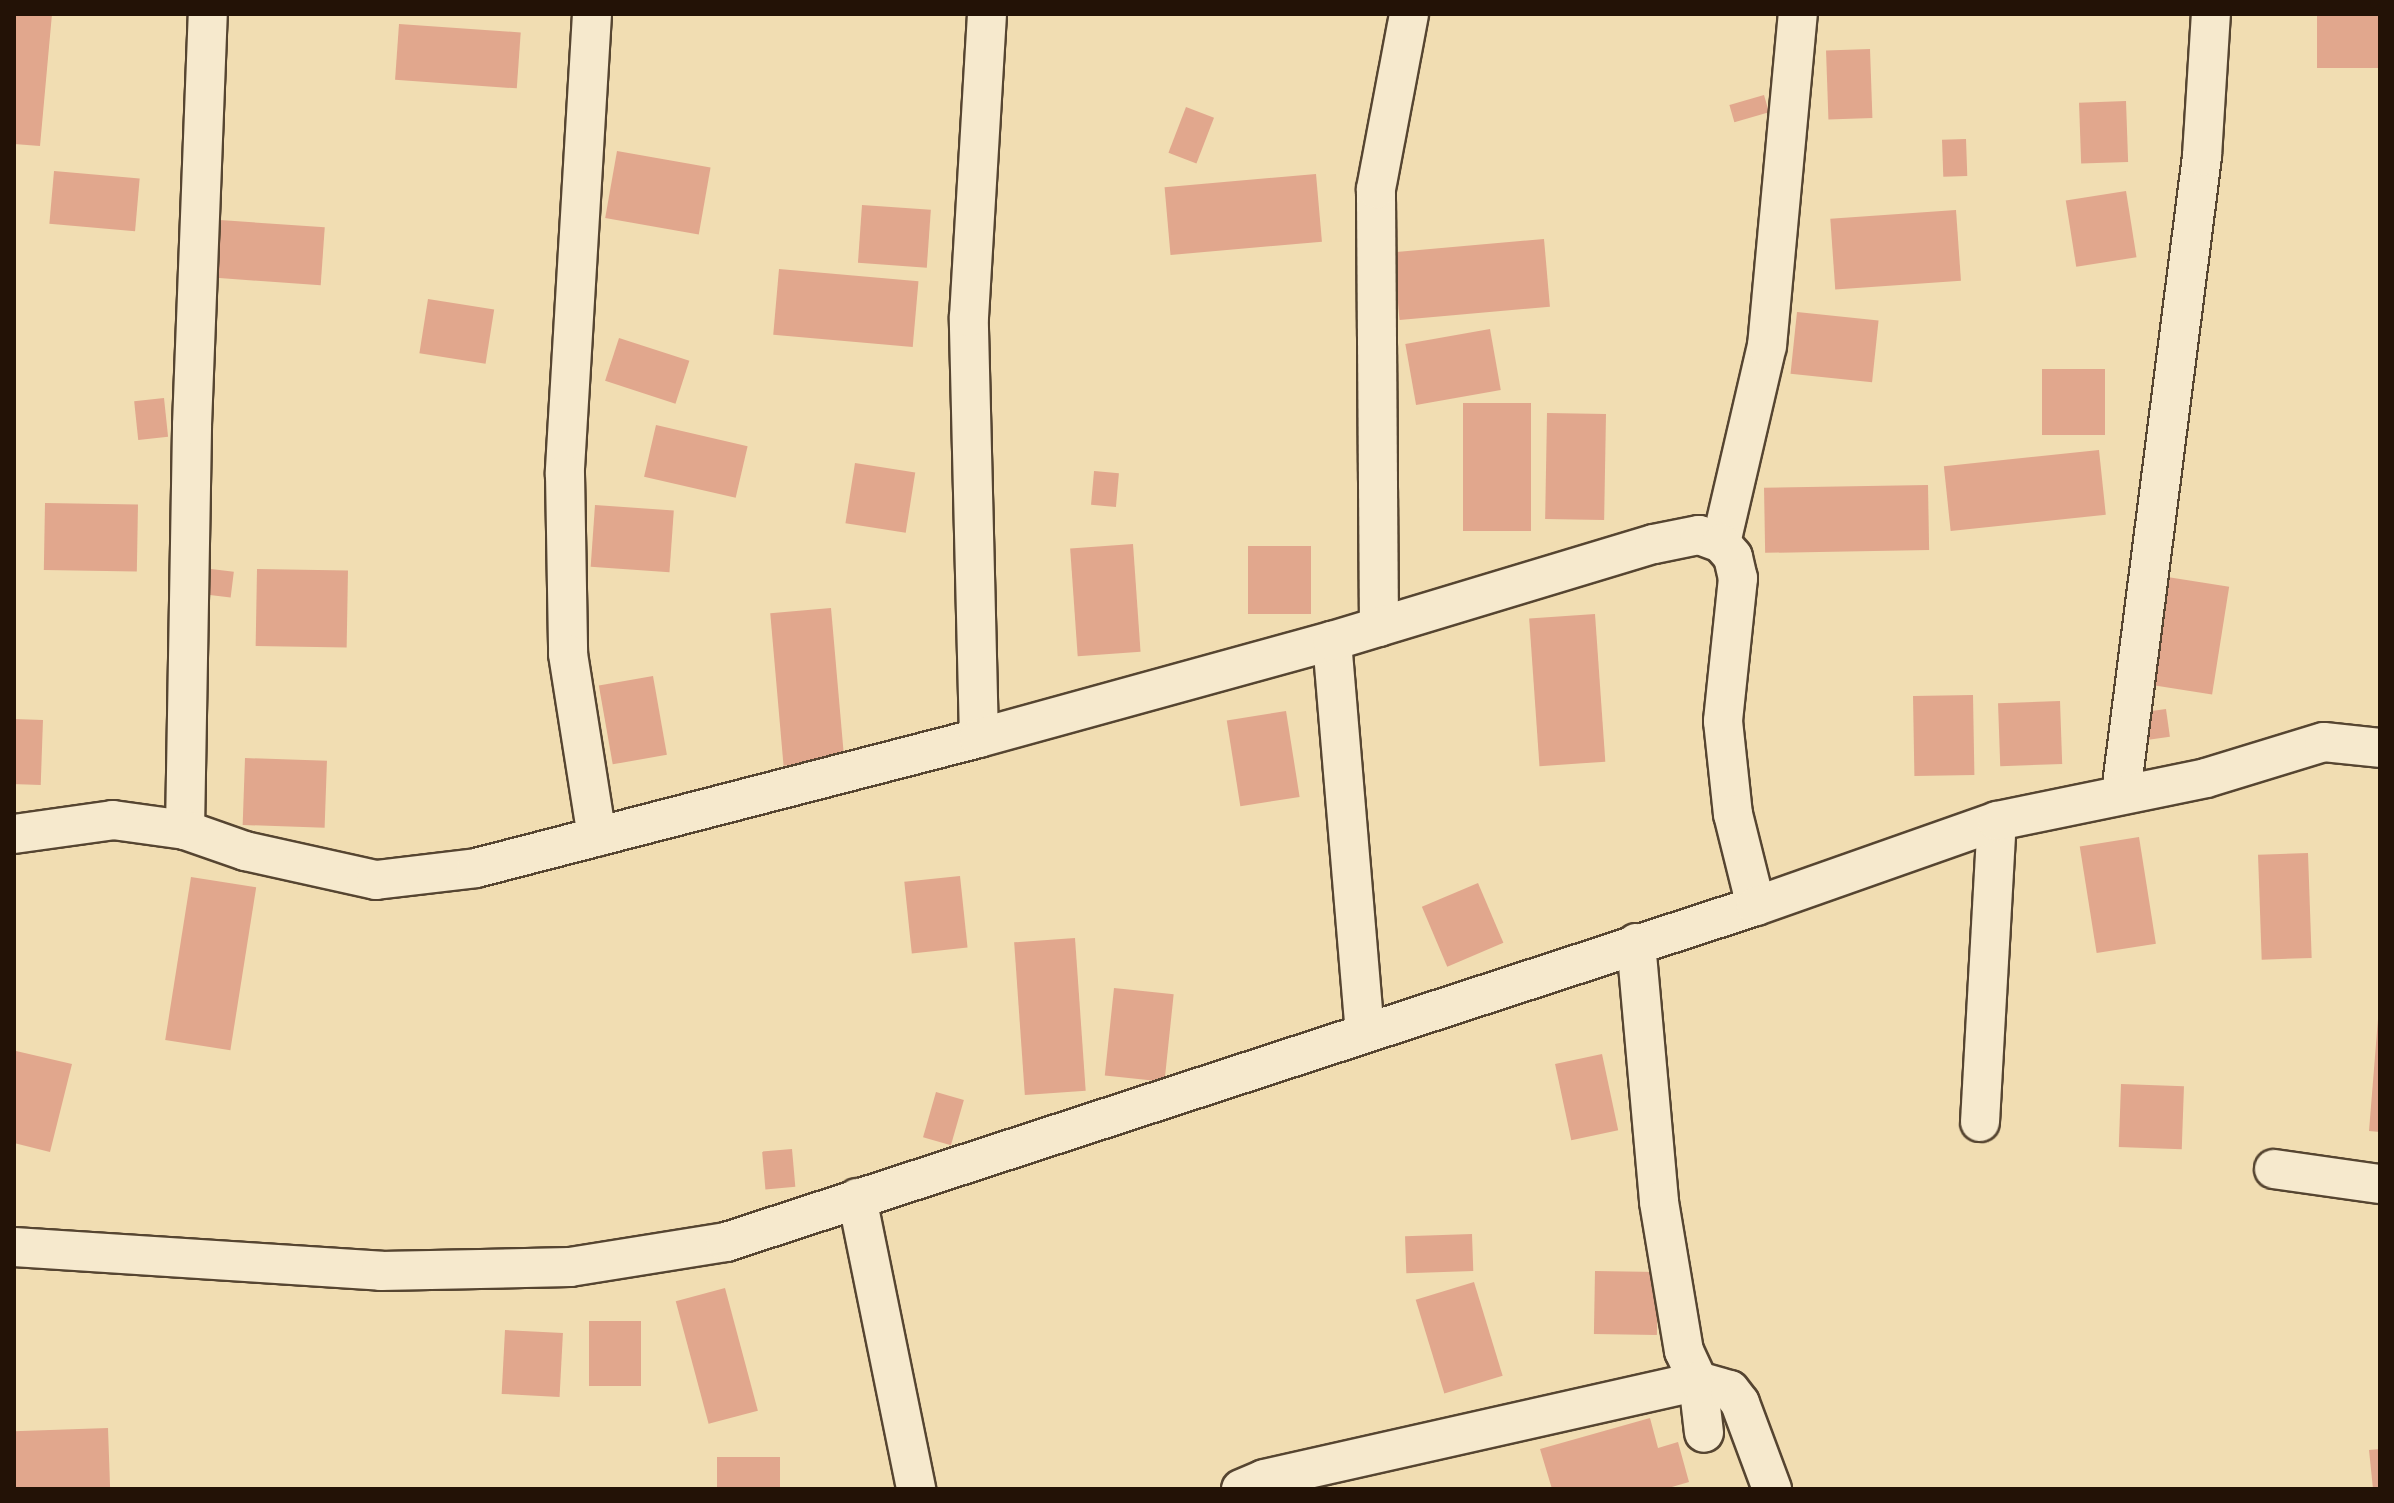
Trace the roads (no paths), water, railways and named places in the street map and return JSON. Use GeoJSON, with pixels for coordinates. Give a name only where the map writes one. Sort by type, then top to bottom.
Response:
{"type":"FeatureCollection","features":[{"type":"Feature","properties":{"kind":"street"},"geometry":{"type":"LineString","coordinates":[[185,830],[192,425],[208,14]]}},
{"type":"Feature","properties":{"kind":"street"},"geometry":{"type":"LineString","coordinates":[[592,14],[565,474],[568,654],[597,837]]}},
{"type":"Feature","properties":{"kind":"street"},"geometry":{"type":"LineString","coordinates":[[979,738],[969,317],[987,14]]}},
{"type":"Feature","properties":{"kind":"street"},"geometry":{"type":"LineString","coordinates":[[1379,627],[1376,189],[1409,14]]}},
{"type":"Feature","properties":{"kind":"street"},"geometry":{"type":"LineString","coordinates":[[1721,543],[1767,346],[1798,14]]}},
{"type":"Feature","properties":{"kind":"street"},"geometry":{"type":"LineString","coordinates":[[2121,793],[2202,156],[2211,14]]}},
{"type":"Feature","properties":{"kind":"street"},"geometry":{"type":"LineString","coordinates":[[14,834],[113,820],[185,830],[245,851],[376,880],[476,868],[979,738],[1332,641],[1654,544],[1699,535],[1721,543],[1733,557],[1738,578],[1723,721],[1733,814],[1756,906]]}},
{"type":"Feature","properties":{"kind":"street"},"geometry":{"type":"LineString","coordinates":[[1332,641],[1365,1030]]}},
{"type":"Feature","properties":{"kind":"street"},"geometry":{"type":"LineString","coordinates":[[14,1247],[381,1271],[570,1267],[726,1242],[1365,1030],[1756,906],[1997,821],[2121,793],[2206,778],[2324,742],[2380,748]]}},
{"type":"Feature","properties":{"kind":"street"},"geometry":{"type":"LineString","coordinates":[[1980,1122],[1997,821]]}},
{"type":"Feature","properties":{"kind":"street"},"geometry":{"type":"LineString","coordinates":[[1636,943],[1659,1202],[1684,1351],[1698,1381],[1704,1433]]}},
{"type":"Feature","properties":{"kind":"street"},"geometry":{"type":"LineString","coordinates":[[2274,1169],[2380,1184]]}},
{"type":"Feature","properties":{"kind":"street"},"geometry":{"type":"LineString","coordinates":[[857,1198],[916,1489]]}},
{"type":"Feature","properties":{"kind":"street"},"geometry":{"type":"LineString","coordinates":[[1241,1489],[1264,1479],[1698,1381],[1730,1390],[1740,1403],[1772,1489]]}}]}
